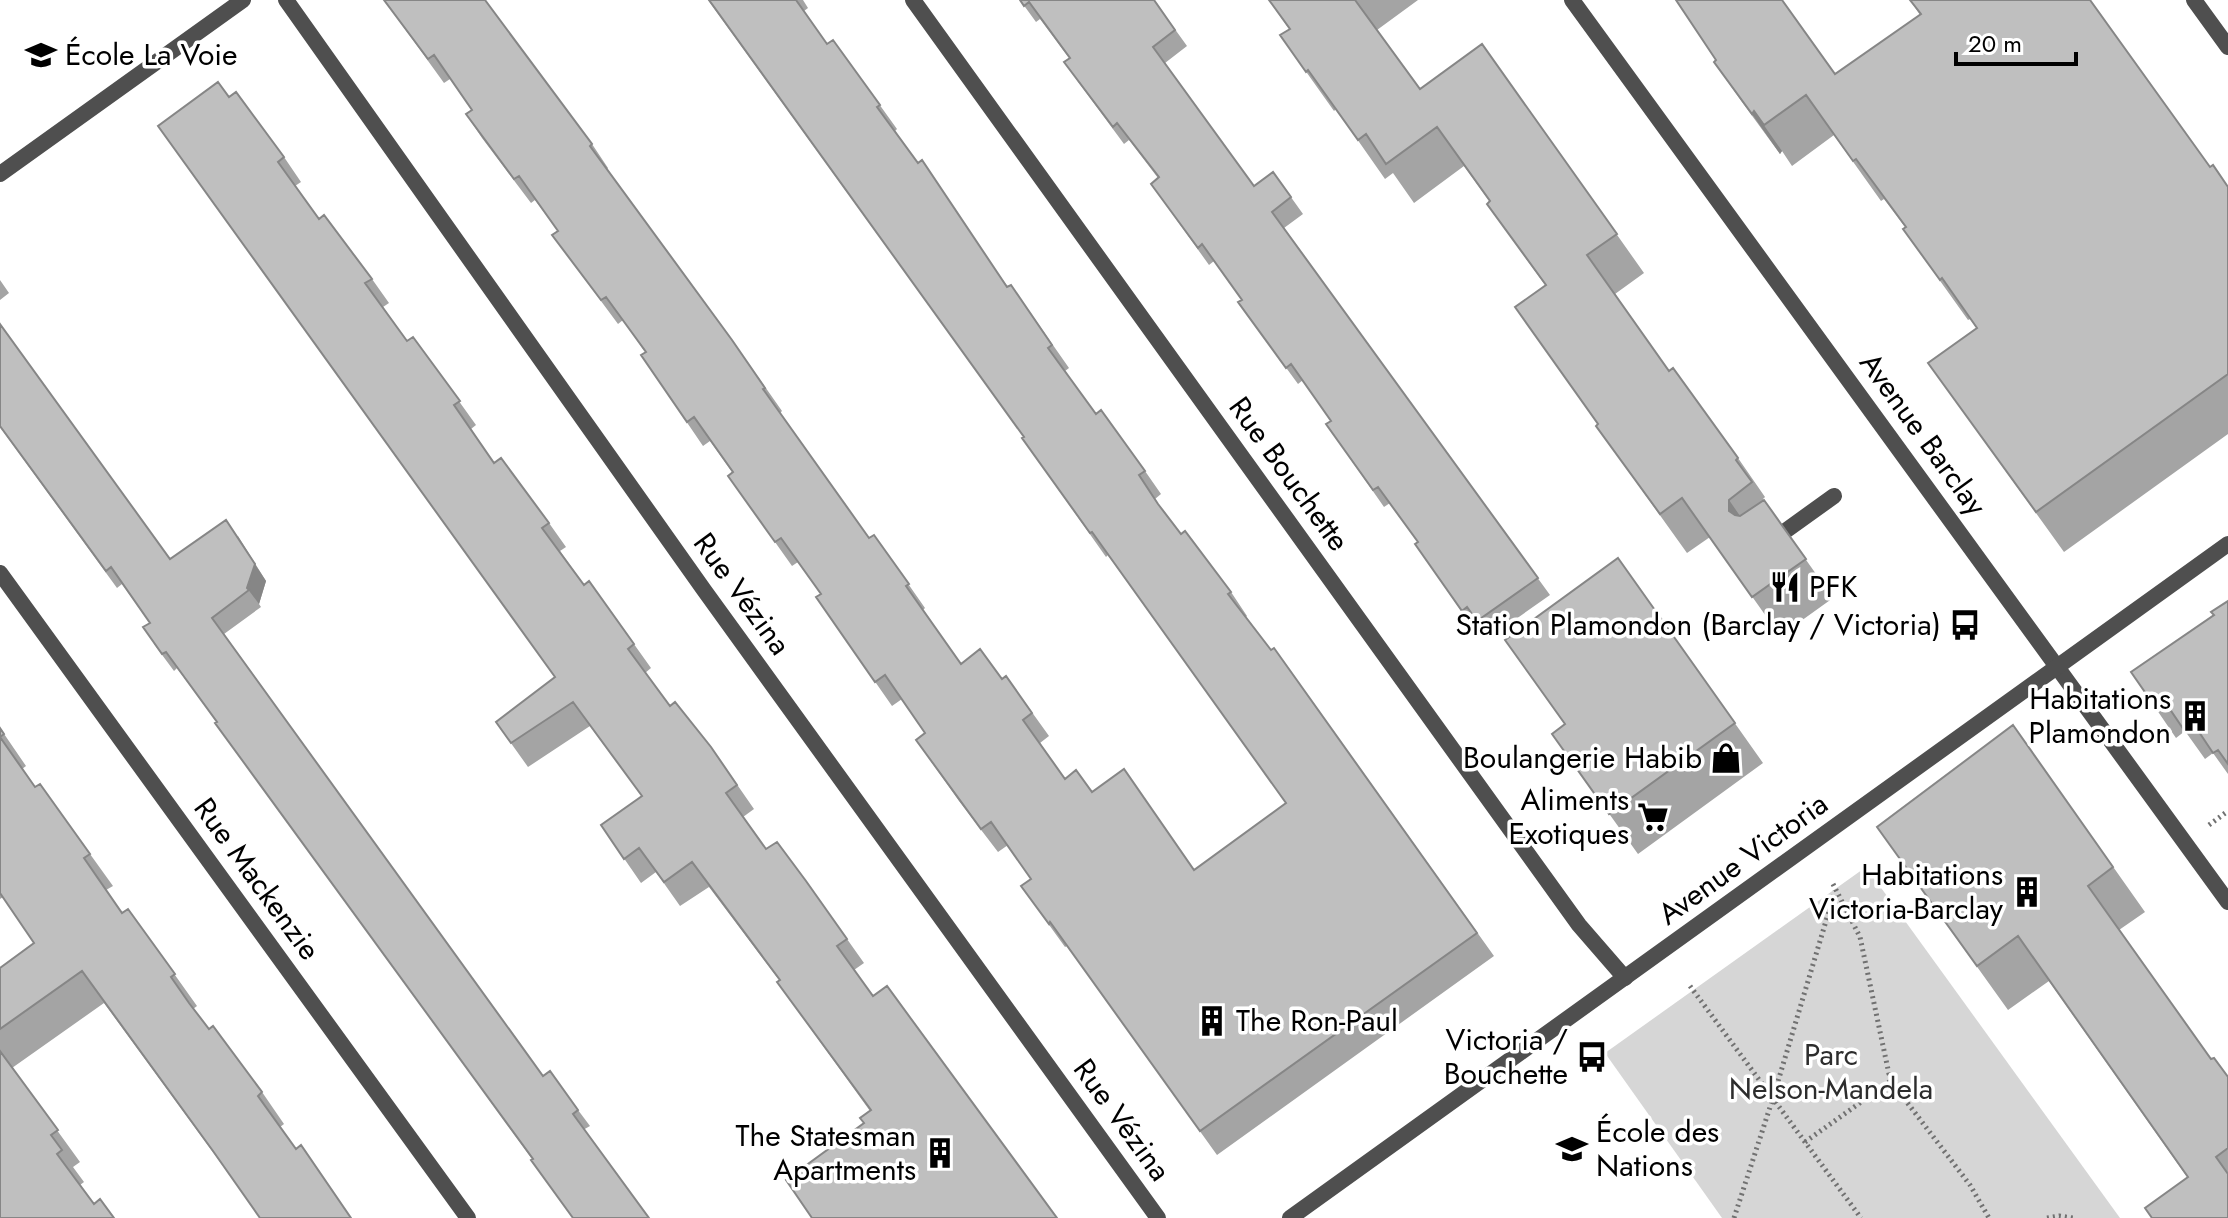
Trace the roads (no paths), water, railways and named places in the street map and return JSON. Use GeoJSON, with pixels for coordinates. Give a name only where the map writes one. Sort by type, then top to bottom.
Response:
{"type":"FeatureCollection","features":[{"type":"Feature","properties":{"kind":"street"},"geometry":{"type":"LineString","coordinates":[[0,174],[243,0]]}},
{"type":"Feature","properties":{"kind":"street","name":"Rue Vézina"},"geometry":{"type":"LineString","coordinates":[[286,0],[704,590],[1158,1218]]}},
{"type":"Feature","properties":{"kind":"street","name":"Rue Bouchette"},"geometry":{"type":"LineString","coordinates":[[913,0],[1579,925],[1625,978]]}},
{"type":"Feature","properties":{"kind":"street","name":"Avenue Barclay"},"geometry":{"type":"LineString","coordinates":[[1572,0],[2228,902]]}},
{"type":"Feature","properties":{"kind":"street"},"geometry":{"type":"LineString","coordinates":[[2194,0],[2228,47]]}},
{"type":"Feature","properties":{"kind":"street"},"geometry":{"type":"LineString","coordinates":[[1766,544],[1834,496]]}},
{"type":"Feature","properties":{"kind":"street","name":"Avenue Victoria"},"geometry":{"type":"LineString","coordinates":[[1290,1218],[2228,544]]}},
{"type":"Feature","properties":{"kind":"street","name":"Rue Mackenzie"},"geometry":{"type":"LineString","coordinates":[[0,573],[468,1218]]}},
{"type":"Feature","properties":{"kind":"place","name":"École La Voie"},"geometry":{"type":"Point","coordinates":[41,55]}},
{"type":"Feature","properties":{"kind":"place","name":"PFK"},"geometry":{"type":"Point","coordinates":[1785,587]}},
{"type":"Feature","properties":{"kind":"place","name":"Station Plamondon (Barclay / Victoria)"},"geometry":{"type":"Point","coordinates":[1965,625]}},
{"type":"Feature","properties":{"kind":"place","name":"Habitations Plamondon"},"geometry":{"type":"Point","coordinates":[2195,716]}},
{"type":"Feature","properties":{"kind":"place","name":"Boulangerie Habib"},"geometry":{"type":"Point","coordinates":[1726,758]}},
{"type":"Feature","properties":{"kind":"place","name":"Aliments Exotiques"},"geometry":{"type":"Point","coordinates":[1653,817]}},
{"type":"Feature","properties":{"kind":"place","name":"Habitations Victoria-Barclay"},"geometry":{"type":"Point","coordinates":[2027,892]}},
{"type":"Feature","properties":{"kind":"place","name":"The Ron-Paul"},"geometry":{"type":"Point","coordinates":[1212,1021]}},
{"type":"Feature","properties":{"kind":"place","name":"Victoria / Bouchette"},"geometry":{"type":"Point","coordinates":[1592,1057]}},
{"type":"Feature","properties":{"kind":"place","name":"École des Nations"},"geometry":{"type":"Point","coordinates":[1572,1149]}},
{"type":"Feature","properties":{"kind":"place","name":"The Statesman Apartments"},"geometry":{"type":"Point","coordinates":[940,1153]}},
{"type":"Feature","properties":{"kind":"park label","name":"Parc Nelson-Mandela"},"geometry":{"type":"Point","coordinates":[1831,1072]}}]}
